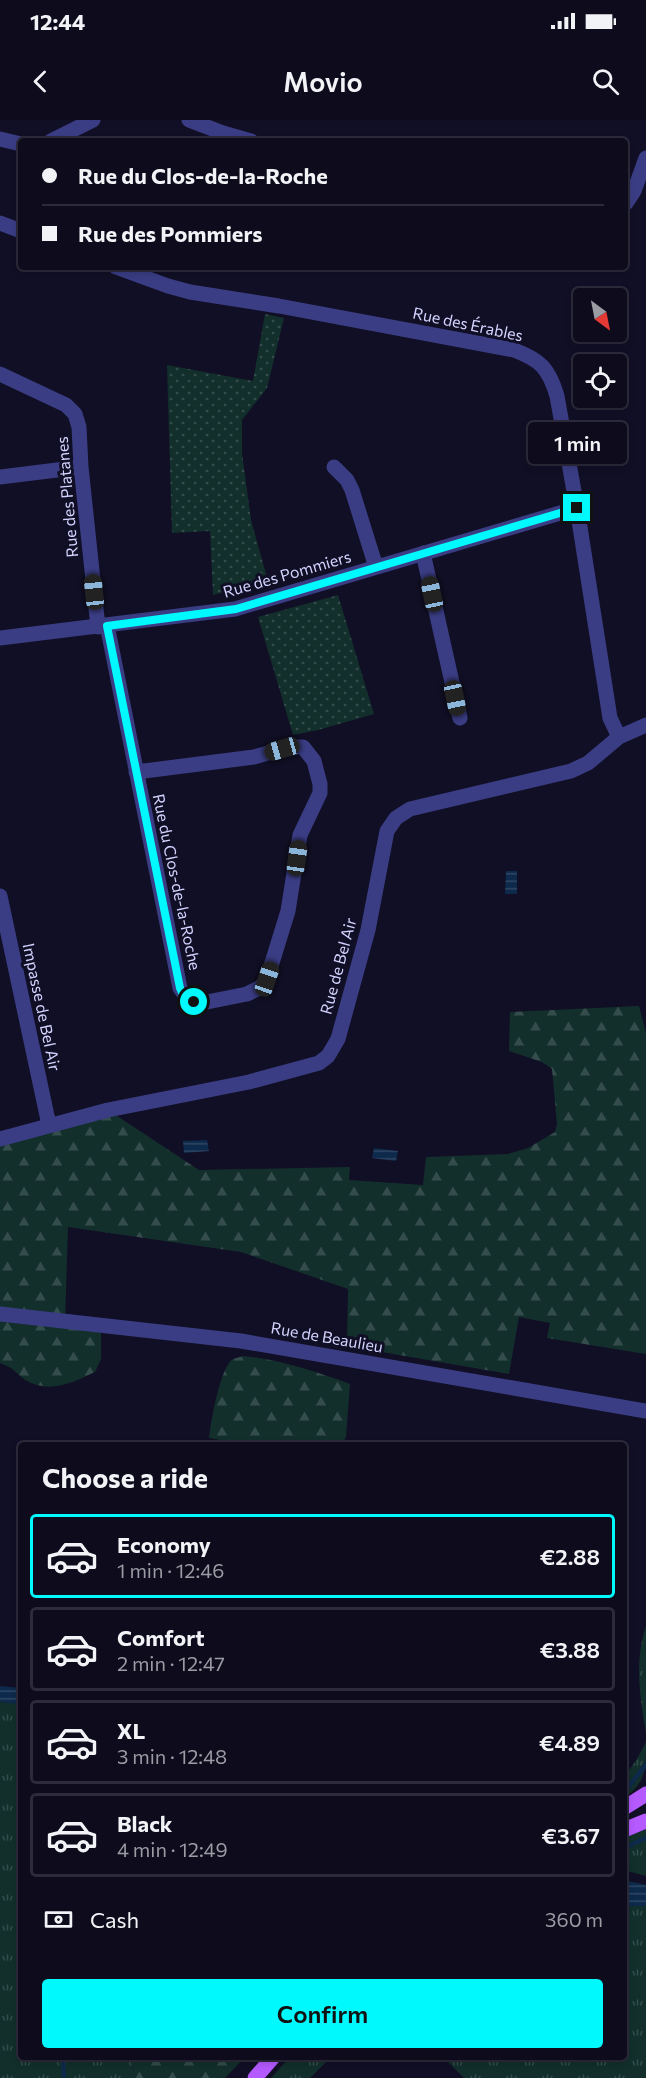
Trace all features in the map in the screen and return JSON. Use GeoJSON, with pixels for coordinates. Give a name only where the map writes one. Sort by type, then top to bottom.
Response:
{"type":"FeatureCollection","features":[{"type":"Feature","properties":{"kind":"main road"},"geometry":{"type":"LineString","coordinates":[[627,1806],[646,1794]]}},
{"type":"Feature","properties":{"kind":"main road"},"geometry":{"type":"LineString","coordinates":[[627,1829],[646,1821]]}},
{"type":"Feature","properties":{"kind":"main road"},"geometry":{"type":"LineString","coordinates":[[255,2078],[271,2060]]}},
{"type":"Feature","properties":{"kind":"street"},"geometry":{"type":"LineString","coordinates":[[57,138],[93,120]]}},
{"type":"Feature","properties":{"kind":"street"},"geometry":{"type":"LineString","coordinates":[[189,120],[240,138]]}},
{"type":"Feature","properties":{"kind":"street"},"geometry":{"type":"LineString","coordinates":[[0,139],[18,143]]}},
{"type":"Feature","properties":{"kind":"street"},"geometry":{"type":"LineString","coordinates":[[628,200],[634,191],[646,158]]}},
{"type":"Feature","properties":{"kind":"street"},"geometry":{"type":"LineString","coordinates":[[0,224],[18,230]]}},
{"type":"Feature","properties":{"kind":"street","name":"Rue des Érables"},"geometry":{"type":"LineString","coordinates":[[124,270],[190,292],[279,306],[514,350],[539,362],[546,369],[555,389],[577,508],[610,718],[619,737]]}},
{"type":"Feature","properties":{"kind":"street","name":"Rue des Platanes"},"geometry":{"type":"LineString","coordinates":[[0,374],[66,405],[75,414],[79,427],[81,467],[102,626]]}},
{"type":"Feature","properties":{"kind":"street"},"geometry":{"type":"LineString","coordinates":[[0,477],[81,467]]}},
{"type":"Feature","properties":{"kind":"street"},"geometry":{"type":"LineString","coordinates":[[334,467],[347,480],[352,490],[376,567]]}},
{"type":"Feature","properties":{"kind":"street","name":"Rue des Pommiers"},"geometry":{"type":"LineString","coordinates":[[0,638],[236,609],[577,508]]}},
{"type":"Feature","properties":{"kind":"street"},"geometry":{"type":"LineString","coordinates":[[423,553],[460,718]]}},
{"type":"Feature","properties":{"kind":"street","name":"Rue du Clos-de-la-Roche"},"geometry":{"type":"LineString","coordinates":[[102,626],[136,772],[180,988],[183,995],[194,1002],[202,1003],[255,991],[267,979],[272,965],[288,911],[300,835],[320,793],[315,761],[303,747],[289,747],[254,757],[136,772]]}},
{"type":"Feature","properties":{"kind":"street","name":"Rue de Bel Air"},"geometry":{"type":"LineString","coordinates":[[0,1139],[49,1125],[150,1101],[249,1082],[319,1063],[328,1056],[338,1039],[368,930],[387,831],[396,818],[410,809],[571,771],[588,763],[619,737],[646,725]]}},
{"type":"Feature","properties":{"kind":"street","name":"Impasse de Bel Air"},"geometry":{"type":"LineString","coordinates":[[0,896],[49,1125]]}},
{"type":"Feature","properties":{"kind":"street","name":"Rue de Beaulieu"},"geometry":{"type":"LineString","coordinates":[[0,1314],[241,1341],[646,1411]]}},
{"type":"Feature","properties":{"kind":"green space"},"geometry":{"type":"Polygon","coordinates":[[[265,314],[284,318],[267,388],[242,420],[242,453],[251,520],[268,581],[213,595],[210,531],[172,533],[167,365],[253,381],[265,314]]]}},
{"type":"Feature","properties":{"kind":"green space"},"geometry":{"type":"Polygon","coordinates":[[[338,595],[374,714],[293,735],[258,617],[338,595]]]}},
{"type":"Feature","properties":{"kind":"green space"},"geometry":{"type":"Polygon","coordinates":[[[639,1006],[646,1033],[646,1354],[547,1338],[550,1323],[519,1317],[509,1374],[347,1346],[348,1289],[241,1252],[68,1227],[65,1321],[101,1325],[101,1359],[95,1372],[53,1387],[36,1385],[27,1381],[0,1363],[0,1138],[108,1110],[199,1170],[350,1167],[349,1180],[423,1185],[426,1157],[508,1154],[528,1148],[555,1132],[557,1124],[552,1069],[542,1062],[509,1051],[510,1012],[639,1006]]]}},
{"type":"Feature","properties":{"kind":"green space"},"geometry":{"type":"Polygon","coordinates":[[[243,1356],[271,1360],[350,1384],[346,1437],[343,1442],[232,1442],[209,1438],[224,1372],[233,1359],[243,1356]]]}},
{"type":"Feature","properties":{"kind":"green space"},"geometry":{"type":"Polygon","coordinates":[[[646,1626],[646,1733],[640,1693],[639,1666],[646,1626]]]}},
{"type":"Feature","properties":{"kind":"green space"},"geometry":{"type":"Polygon","coordinates":[[[0,1702],[18,1704],[18,2060],[133,2060],[134,2078],[0,2078],[0,1702]]]}},
{"type":"Feature","properties":{"kind":"green space"},"geometry":{"type":"Polygon","coordinates":[[[646,1742],[646,1760],[641,1781],[627,1795],[627,1773],[646,1742]]]}},
{"type":"Feature","properties":{"kind":"green space"},"geometry":{"type":"Polygon","coordinates":[[[646,1829],[646,1876],[627,1871],[627,1837],[646,1829]]]}},
{"type":"Feature","properties":{"kind":"green space"},"geometry":{"type":"Polygon","coordinates":[[[627,1906],[646,1906],[646,2078],[464,2078],[446,2060],[627,2060],[627,1906]]]}},
{"type":"Feature","properties":{"kind":"green space"},"geometry":{"type":"Polygon","coordinates":[[[133,2060],[242,2060],[225,2078],[134,2078],[133,2060]]]}},
{"type":"Feature","properties":{"kind":"green space"},"geometry":{"type":"Polygon","coordinates":[[[287,2060],[328,2060],[310,2078],[271,2078],[287,2060]]]}},
{"type":"Feature","properties":{"kind":"water"},"geometry":{"type":"Polygon","coordinates":[[[506,871],[517,871],[517,894],[505,894],[506,871]]]}},
{"type":"Feature","properties":{"kind":"water"},"geometry":{"type":"Polygon","coordinates":[[[207,1140],[209,1151],[184,1153],[183,1141],[207,1140]]]}},
{"type":"Feature","properties":{"kind":"water"},"geometry":{"type":"Polygon","coordinates":[[[374,1148],[398,1151],[396,1161],[372,1158],[374,1148]]]}},
{"type":"Feature","properties":{"kind":"water"},"geometry":{"type":"Polygon","coordinates":[[[0,1686],[18,1688],[18,1704],[0,1702],[0,1686]]]}},
{"type":"Feature","properties":{"kind":"water"},"geometry":{"type":"Polygon","coordinates":[[[627,1881],[646,1885],[646,1906],[627,1906],[627,1881]]]}},
{"type":"Feature","properties":{"kind":"waterway"},"geometry":{"type":"LineString","coordinates":[[627,1788],[646,1765]]}},
{"type":"Feature","properties":{"kind":"waterway"},"geometry":{"type":"LineString","coordinates":[[627,1847],[646,1838]]}},
{"type":"Feature","properties":{"kind":"waterway"},"geometry":{"type":"LineString","coordinates":[[63,2060],[64,2078]]}},
{"type":"Feature","properties":{"kind":"route"},"geometry":{"type":"LineString","coordinates":[[194,1002],[183,995],[180,988],[107,626],[236,609],[577,508]]}}]}
